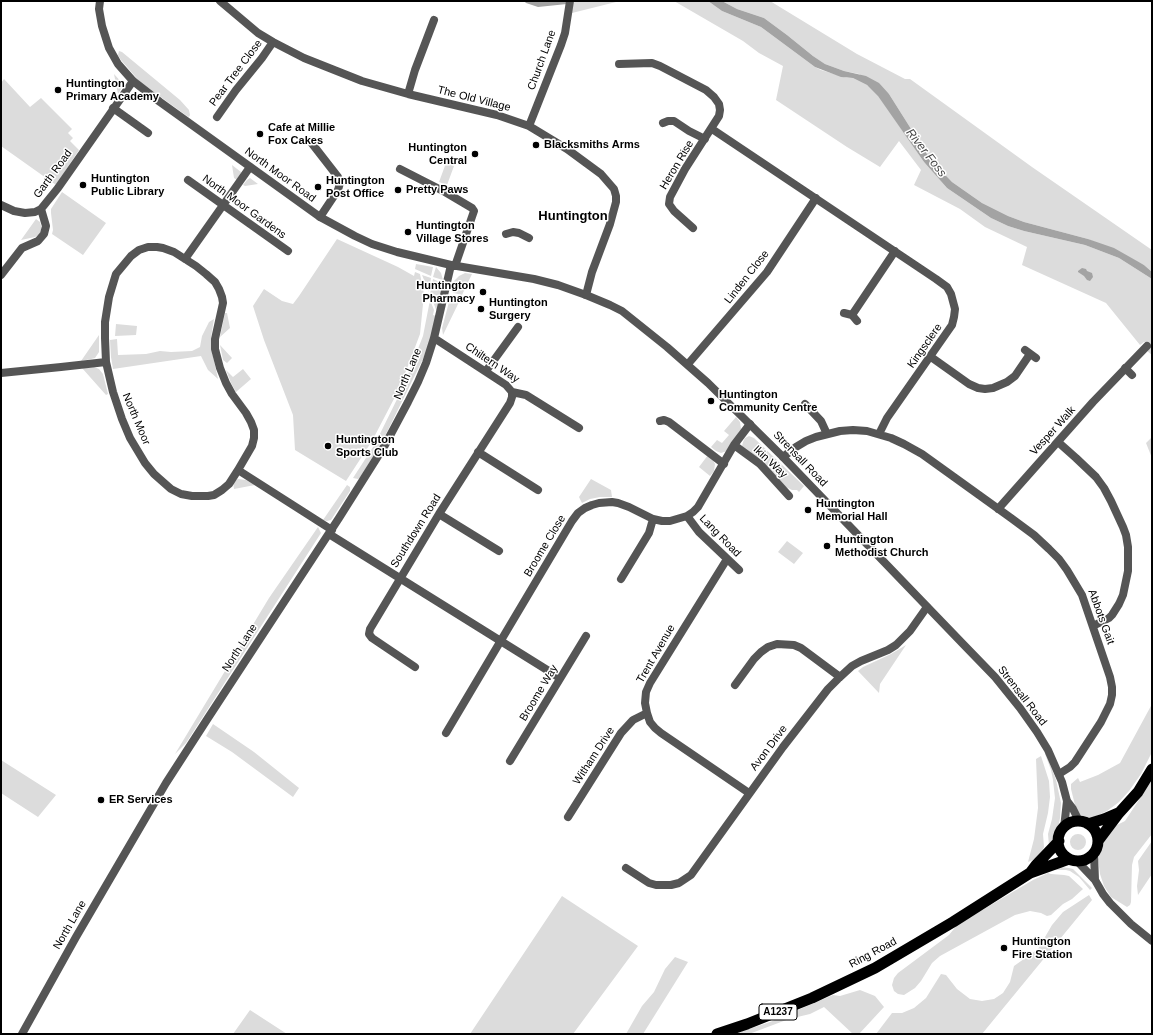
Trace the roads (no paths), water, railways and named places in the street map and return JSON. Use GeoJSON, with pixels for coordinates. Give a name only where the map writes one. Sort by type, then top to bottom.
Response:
{"type":"FeatureCollection","features":[{"type":"Feature","properties":{"kind":"highway"},"geometry":{"type":"LineString","coordinates":[[1098,841],[1119,812],[1138,792],[1152,769]]}},
{"type":"Feature","properties":{"kind":"highway"},"geometry":{"type":"LineString","coordinates":[[1084,823],[1095,831],[1098,841],[1097,848],[1094,854],[1086,859],[1073,860],[1062,853],[1059,845],[1060,834],[1064,828],[1068,824],[1084,823],[1104,819],[1119,812]]}},
{"type":"Feature","properties":{"kind":"highway","name":"Ring Road"},"geometry":{"type":"LineString","coordinates":[[1030,873],[1059,841]]}},
{"type":"Feature","properties":{"kind":"highway","name":"Ring Road"},"geometry":{"type":"LineString","coordinates":[[717,1034],[800,1003],[875,968],[953,922],[1030,873],[1073,860]]}},
{"type":"Feature","properties":{"kind":"street","name":"North Moor Road"},"geometry":{"type":"LineString","coordinates":[[100,1],[99,9],[102,26],[109,48],[118,64],[133,81],[320,217],[372,244],[411,256],[558,285],[586,295]]}},
{"type":"Feature","properties":{"kind":"street","name":"The Old Village"},"geometry":{"type":"LineString","coordinates":[[220,1],[246,23],[273,42],[304,58],[362,81],[408,94],[497,115],[529,126],[563,146],[601,174],[610,183],[615,192],[616,202],[614,212],[592,272],[586,295]]}},
{"type":"Feature","properties":{"kind":"street","name":"Church Lane"},"geometry":{"type":"LineString","coordinates":[[529,126],[561,45],[565,33],[570,3]]}},
{"type":"Feature","properties":{"kind":"street"},"geometry":{"type":"LineString","coordinates":[[408,94],[415,70],[434,20]]}},
{"type":"Feature","properties":{"kind":"street","name":"Pear Tree Close"},"geometry":{"type":"LineString","coordinates":[[217,117],[273,42]]}},
{"type":"Feature","properties":{"kind":"street","name":"Heron Rise"},"geometry":{"type":"LineString","coordinates":[[620,64],[652,63],[671,70],[706,90],[719,104],[719,116],[670,197],[669,204],[674,211],[693,228]]}},
{"type":"Feature","properties":{"kind":"street","name":"Garth Road"},"geometry":{"type":"LineString","coordinates":[[1,275],[22,248],[38,241],[44,234],[46,226],[41,209],[58,188],[133,81]]}},
{"type":"Feature","properties":{"kind":"street"},"geometry":{"type":"LineString","coordinates":[[113,108],[148,133]]}},
{"type":"Feature","properties":{"kind":"street"},"geometry":{"type":"LineString","coordinates":[[663,123],[674,121],[705,139]]}},
{"type":"Feature","properties":{"kind":"street"},"geometry":{"type":"LineString","coordinates":[[712,129],[816,198]]}},
{"type":"Feature","properties":{"kind":"street"},"geometry":{"type":"LineString","coordinates":[[310,141],[338,177],[340,183],[338,190],[320,217]]}},
{"type":"Feature","properties":{"kind":"street"},"geometry":{"type":"LineString","coordinates":[[185,259],[250,167]]}},
{"type":"Feature","properties":{"kind":"street","name":"North Lane"},"geometry":{"type":"LineString","coordinates":[[22,1034],[72,943],[166,783],[385,445],[418,382],[434,338],[453,265],[474,211],[472,208],[445,192],[400,169]]}},
{"type":"Feature","properties":{"kind":"street","name":"North Moor Gardens"},"geometry":{"type":"LineString","coordinates":[[188,180],[288,251]]}},
{"type":"Feature","properties":{"kind":"street","name":"Kingsclere"},"geometry":{"type":"LineString","coordinates":[[816,198],[936,279],[946,287],[951,294],[953,301],[954,313],[952,325],[887,418],[879,434]]}},
{"type":"Feature","properties":{"kind":"street","name":"Linden Close"},"geometry":{"type":"LineString","coordinates":[[688,364],[767,272],[816,198]]}},
{"type":"Feature","properties":{"kind":"street"},"geometry":{"type":"LineString","coordinates":[[1,205],[14,211],[25,213],[35,212],[41,209]]}},
{"type":"Feature","properties":{"kind":"street"},"geometry":{"type":"LineString","coordinates":[[506,234],[513,232],[530,238]]}},
{"type":"Feature","properties":{"kind":"street","name":"North Moor"},"geometry":{"type":"LineString","coordinates":[[148,247],[157,247],[174,252],[196,266],[215,282],[222,297],[223,303],[215,339],[220,368],[232,394],[246,413],[254,430],[252,446],[238,470],[222,490],[214,495],[208,496],[181,494],[171,489],[154,474],[145,463],[130,438],[113,392],[106,362],[105,338],[108,303],[112,284],[116,274],[130,256],[138,250],[148,247]]}},
{"type":"Feature","properties":{"kind":"street"},"geometry":{"type":"LineString","coordinates":[[851,316],[894,251]]}},
{"type":"Feature","properties":{"kind":"street","name":"Strensall Road"},"geometry":{"type":"LineString","coordinates":[[586,295],[622,311],[688,364],[713,387],[783,457],[995,677],[1037,732],[1048,750],[1059,774],[1067,801],[1064,828]]}},
{"type":"Feature","properties":{"kind":"street"},"geometry":{"type":"LineString","coordinates":[[486,371],[518,327]]}},
{"type":"Feature","properties":{"kind":"street","name":"Chiltern Way"},"geometry":{"type":"LineString","coordinates":[[434,338],[486,371],[506,385],[512,392],[526,395],[579,428]]}},
{"type":"Feature","properties":{"kind":"street","name":"Vesper Walk"},"geometry":{"type":"LineString","coordinates":[[998,509],[1125,368],[1147,346]]}},
{"type":"Feature","properties":{"kind":"street"},"geometry":{"type":"LineString","coordinates":[[931,357],[969,384],[985,389],[993,388],[1007,382],[1014,376],[1030,354]]}},
{"type":"Feature","properties":{"kind":"street"},"geometry":{"type":"LineString","coordinates":[[1,373],[106,362]]}},
{"type":"Feature","properties":{"kind":"street"},"geometry":{"type":"LineString","coordinates":[[1125,368],[1132,375]]}},
{"type":"Feature","properties":{"kind":"street","name":"Southdown Road"},"geometry":{"type":"LineString","coordinates":[[415,667],[372,638],[369,634],[370,628],[439,514],[510,403],[512,392]]}},
{"type":"Feature","properties":{"kind":"street"},"geometry":{"type":"LineString","coordinates":[[804,402],[821,421],[827,434]]}},
{"type":"Feature","properties":{"kind":"street"},"geometry":{"type":"LineString","coordinates":[[660,421],[664,420],[669,422],[724,464]]}},
{"type":"Feature","properties":{"kind":"street"},"geometry":{"type":"LineString","coordinates":[[687,516],[698,507],[734,445],[750,424]]}},
{"type":"Feature","properties":{"kind":"street","name":"Abbots Gait"},"geometry":{"type":"LineString","coordinates":[[783,457],[806,441],[840,431],[867,431],[891,438],[913,448],[998,509],[1034,535],[1059,559],[1068,570],[1082,595],[1112,687],[1111,700],[1107,712],[1101,722],[1070,768],[1059,774]]}},
{"type":"Feature","properties":{"kind":"street"},"geometry":{"type":"LineString","coordinates":[[1058,442],[1087,468],[1100,483],[1118,515],[1126,535],[1129,558],[1123,595],[1112,615],[1093,626]]}},
{"type":"Feature","properties":{"kind":"street","name":"Ikin Way"},"geometry":{"type":"LineString","coordinates":[[734,445],[760,464],[789,496]]}},
{"type":"Feature","properties":{"kind":"street"},"geometry":{"type":"LineString","coordinates":[[478,452],[538,490]]}},
{"type":"Feature","properties":{"kind":"street"},"geometry":{"type":"LineString","coordinates":[[238,470],[400,578],[560,678]]}},
{"type":"Feature","properties":{"kind":"street","name":"Broome Close"},"geometry":{"type":"LineString","coordinates":[[446,733],[578,513],[585,508],[599,503],[612,502],[629,507],[653,519],[662,521],[670,521],[687,516]]}},
{"type":"Feature","properties":{"kind":"street"},"geometry":{"type":"LineString","coordinates":[[439,514],[499,552]]}},
{"type":"Feature","properties":{"kind":"street","name":"Lang Road"},"geometry":{"type":"LineString","coordinates":[[687,516],[693,525],[739,570]]}},
{"type":"Feature","properties":{"kind":"street"},"geometry":{"type":"LineString","coordinates":[[621,579],[649,533],[653,519]]}},
{"type":"Feature","properties":{"kind":"street","name":"Trent Avenue"},"geometry":{"type":"LineString","coordinates":[[727,559],[650,683],[646,692],[645,703],[650,722],[655,728],[749,793]]}},
{"type":"Feature","properties":{"kind":"street","name":"Avon Drive"},"geometry":{"type":"LineString","coordinates":[[631,869],[649,883],[656,885],[671,885],[685,880],[696,870],[749,793],[817,703],[840,677],[849,668],[861,660],[888,650],[896,645],[910,631],[927,607]]}},
{"type":"Feature","properties":{"kind":"street","name":"Broome Way"},"geometry":{"type":"LineString","coordinates":[[510,761],[587,636]]}},
{"type":"Feature","properties":{"kind":"street"},"geometry":{"type":"LineString","coordinates":[[735,685],[743,679],[754,659],[761,652],[768,647],[777,644],[794,645],[801,648],[840,677]]}},
{"type":"Feature","properties":{"kind":"street","name":"Witham Drive"},"geometry":{"type":"LineString","coordinates":[[568,817],[621,733],[633,720],[647,714]]}},
{"type":"Feature","properties":{"kind":"street","name":"Strensall Road"},"geometry":{"type":"LineString","coordinates":[[1067,801],[1084,823]]}},
{"type":"Feature","properties":{"kind":"street"},"geometry":{"type":"LineString","coordinates":[[1094,854],[1096,880],[1103,894],[1131,924],[1152,941]]}},
{"type":"Feature","properties":{"kind":"street"},"geometry":{"type":"LineString","coordinates":[[1073,860],[1096,880]]}},
{"type":"Feature","properties":{"kind":"water"},"geometry":{"type":"Polygon","coordinates":[[[524,1],[567,1],[567,4],[538,7],[524,1]]]}},
{"type":"Feature","properties":{"kind":"water","name":"River Foss"},"geometry":{"type":"Polygon","coordinates":[[[708,1],[722,1],[737,9],[764,18],[825,64],[844,71],[866,76],[879,83],[889,94],[930,159],[952,182],[982,203],[1024,222],[1088,239],[1114,248],[1144,265],[1152,272],[1152,279],[1119,258],[1085,245],[1024,231],[1008,226],[991,218],[947,188],[924,162],[878,96],[867,85],[853,78],[841,77],[815,67],[761,27],[722,11],[708,1]]]}},
{"type":"Feature","properties":{"kind":"water"},"geometry":{"type":"Polygon","coordinates":[[[1082,268],[1092,273],[1093,277],[1090,281],[1078,272],[1082,268]]]}},
{"type":"Feature","properties":{"kind":"place","name":"Huntington Primary Academy"},"geometry":{"type":"Point","coordinates":[58,90]}},
{"type":"Feature","properties":{"kind":"place","name":"Cafe at Millie Fox Cakes"},"geometry":{"type":"Point","coordinates":[260,134]}},
{"type":"Feature","properties":{"kind":"place","name":"Blacksmiths Arms"},"geometry":{"type":"Point","coordinates":[536,145]}},
{"type":"Feature","properties":{"kind":"place","name":"Huntington Central"},"geometry":{"type":"Point","coordinates":[475,154]}},
{"type":"Feature","properties":{"kind":"place","name":"Huntington Public Library"},"geometry":{"type":"Point","coordinates":[83,185]}},
{"type":"Feature","properties":{"kind":"place","name":"Huntington Post Office"},"geometry":{"type":"Point","coordinates":[318,187]}},
{"type":"Feature","properties":{"kind":"place","name":"Pretty Paws"},"geometry":{"type":"Point","coordinates":[398,190]}},
{"type":"Feature","properties":{"kind":"place","name":"Huntington Village Stores"},"geometry":{"type":"Point","coordinates":[408,232]}},
{"type":"Feature","properties":{"kind":"place","name":"Huntington Pharmacy"},"geometry":{"type":"Point","coordinates":[483,292]}},
{"type":"Feature","properties":{"kind":"place","name":"Huntington Surgery"},"geometry":{"type":"Point","coordinates":[481,309]}},
{"type":"Feature","properties":{"kind":"place","name":"Huntington Community Centre"},"geometry":{"type":"Point","coordinates":[711,401]}},
{"type":"Feature","properties":{"kind":"place","name":"Huntington Sports Club"},"geometry":{"type":"Point","coordinates":[328,446]}},
{"type":"Feature","properties":{"kind":"place","name":"Huntington Memorial Hall"},"geometry":{"type":"Point","coordinates":[808,510]}},
{"type":"Feature","properties":{"kind":"place","name":"Huntington Methodist Church"},"geometry":{"type":"Point","coordinates":[827,546]}},
{"type":"Feature","properties":{"kind":"place","name":"ER Services"},"geometry":{"type":"Point","coordinates":[101,800]}},
{"type":"Feature","properties":{"kind":"place","name":"Huntington Fire Station"},"geometry":{"type":"Point","coordinates":[1004,948]}},
{"type":"Feature","properties":{"kind":"district","name":"Huntington"},"geometry":{"type":"Point","coordinates":[573,216]}}]}
